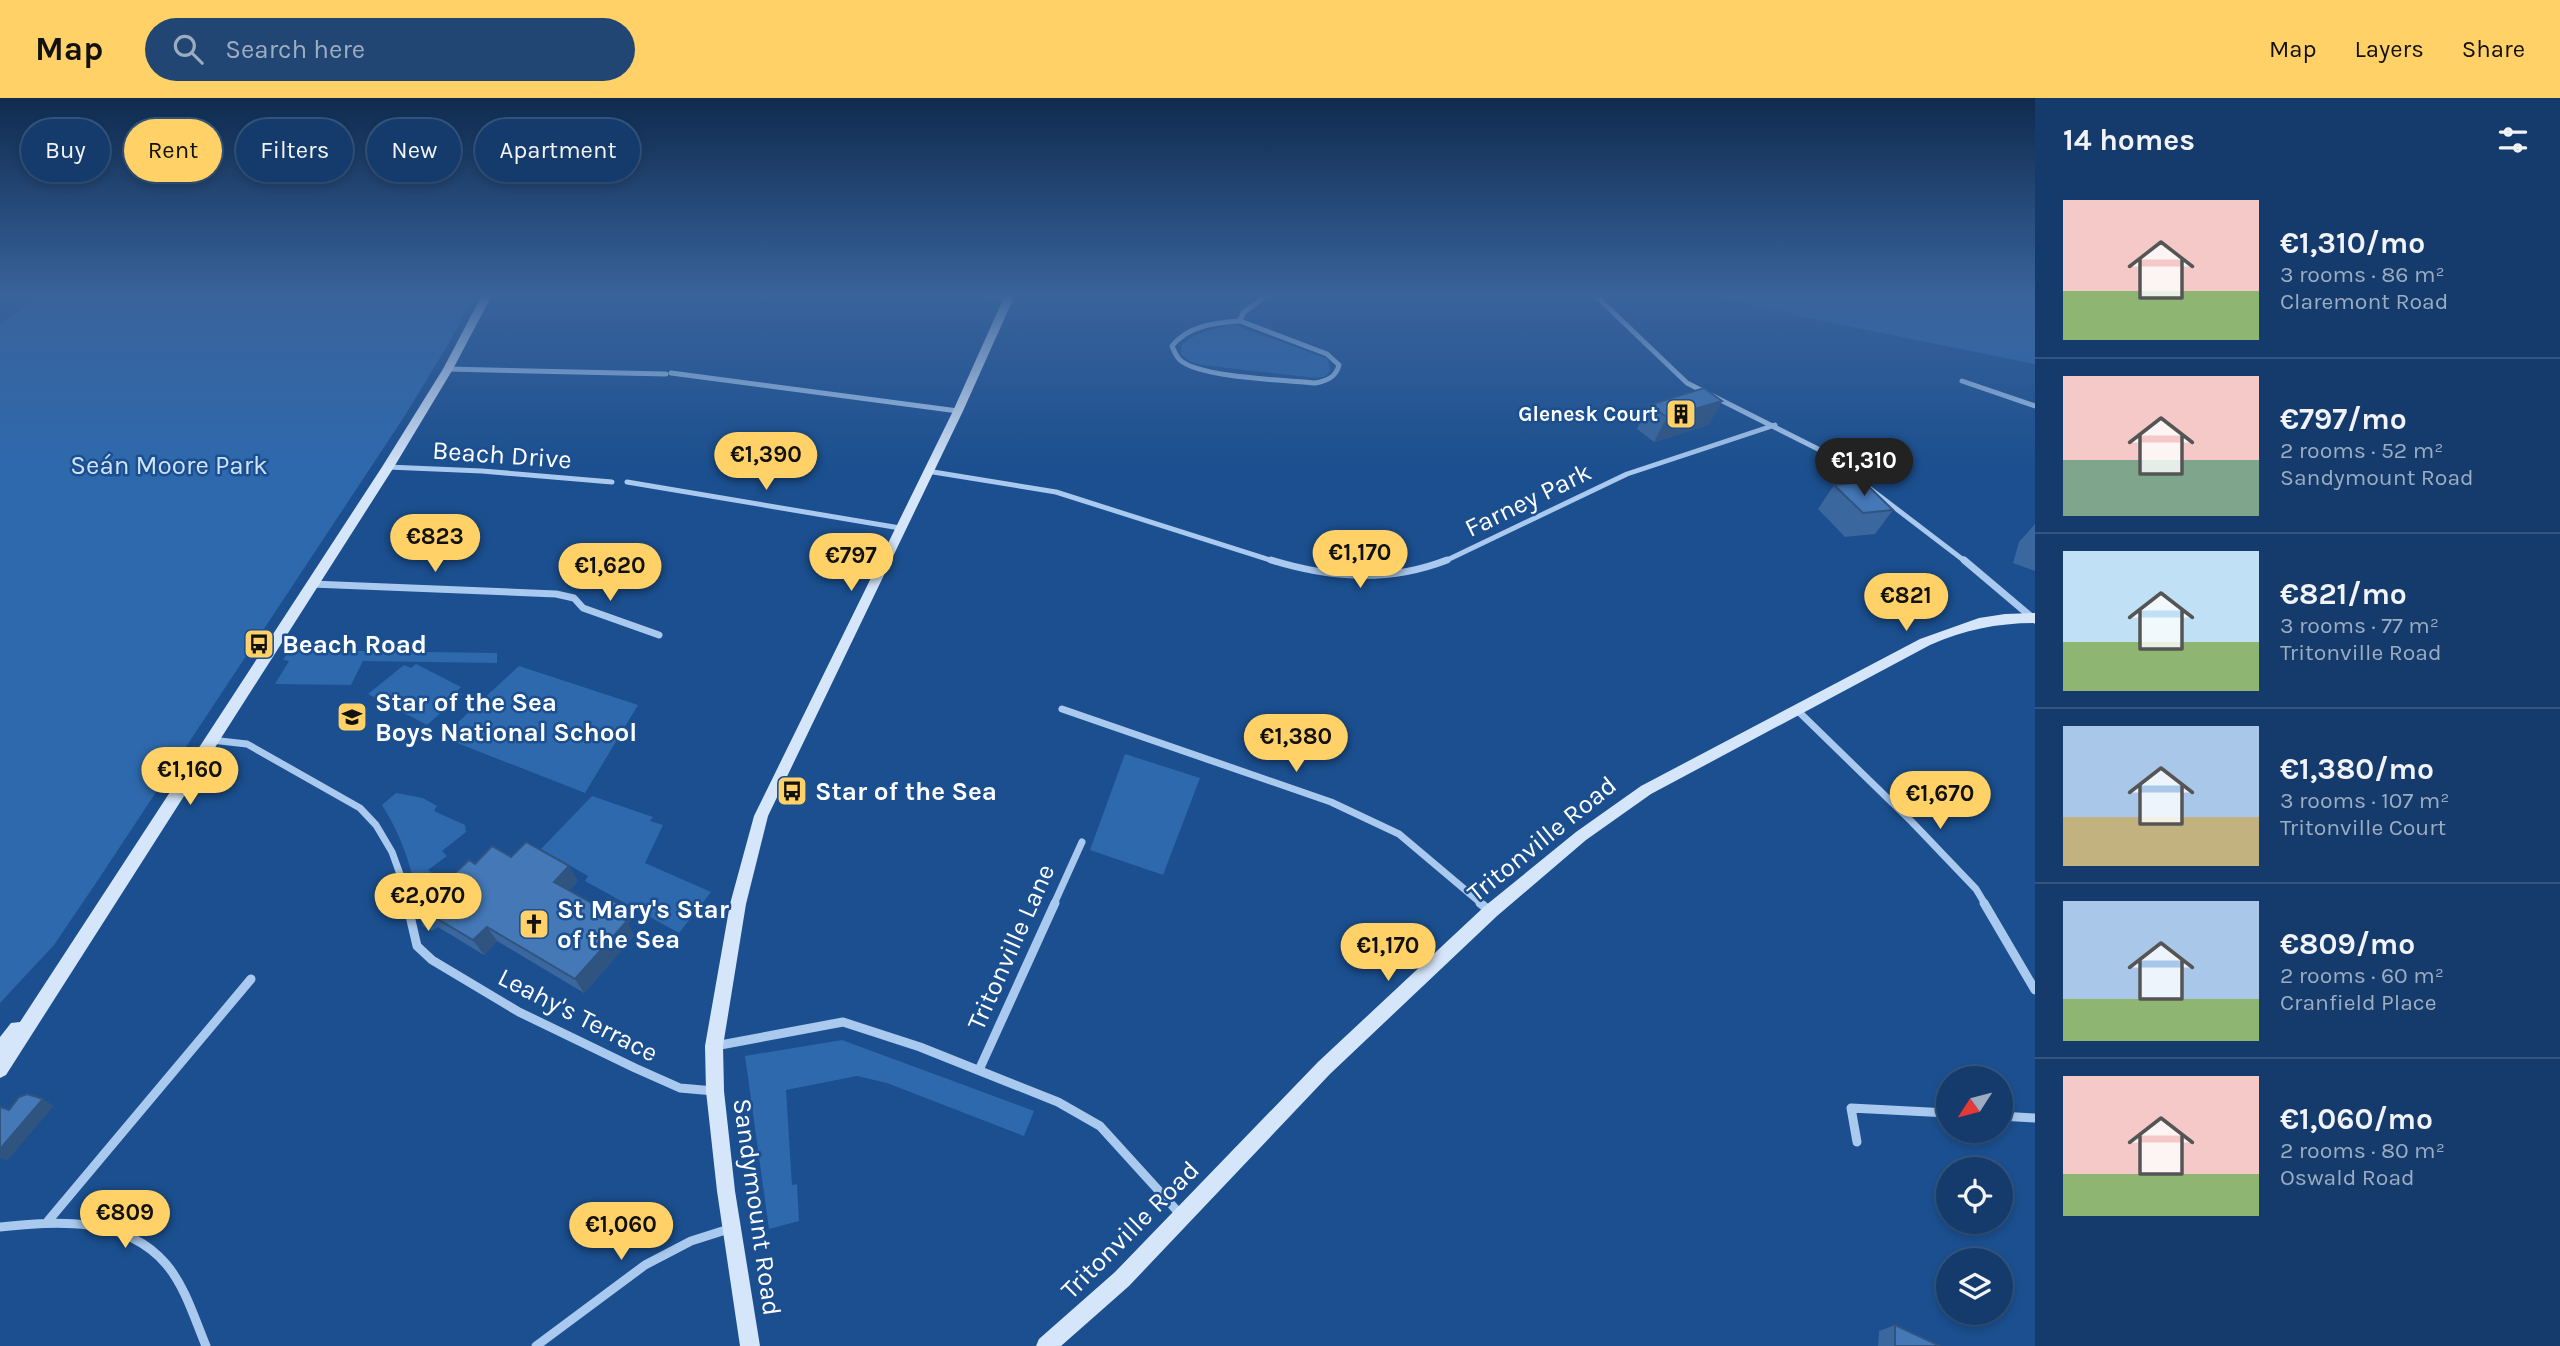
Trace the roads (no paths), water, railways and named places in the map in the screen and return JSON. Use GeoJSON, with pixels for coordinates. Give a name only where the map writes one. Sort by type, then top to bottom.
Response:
{"type":"FeatureCollection","features":[{"type":"Feature","properties":{"kind":"street"},"geometry":{"type":"LineString","coordinates":[[0,1069],[388,467],[456,353]]}},
{"type":"Feature","properties":{"kind":"street","name":"Sandymount Road"},"geometry":{"type":"LineString","coordinates":[[750,1346],[726,1191],[715,1091],[714,1046],[738,904],[761,816],[984,353]]}},
{"type":"Feature","properties":{"kind":"street"},"geometry":{"type":"LineString","coordinates":[[1174,353],[1182,362],[1202,369],[1315,383],[1326,381],[1338,373],[1339,365],[1325,353]]}},
{"type":"Feature","properties":{"kind":"street"},"geometry":{"type":"LineString","coordinates":[[1656,353],[1687,383],[1775,425],[1850,471],[1950,548],[2034,618]]}},
{"type":"Feature","properties":{"kind":"street"},"geometry":{"type":"LineString","coordinates":[[448,369],[669,373],[958,411]]}},
{"type":"Feature","properties":{"kind":"street"},"geometry":{"type":"LineString","coordinates":[[1962,381],[2035,406]]}},
{"type":"Feature","properties":{"kind":"street","name":"Farney Park"},"geometry":{"type":"LineString","coordinates":[[927,471],[1056,492],[1303,570],[1339,576],[1378,576],[1414,571],[1451,558],[1627,474],[1775,425]]}},
{"type":"Feature","properties":{"kind":"street","name":"Beach Drive"},"geometry":{"type":"LineString","coordinates":[[388,467],[482,471],[612,482]]}},
{"type":"Feature","properties":{"kind":"street"},"geometry":{"type":"LineString","coordinates":[[627,482],[900,528]]}},
{"type":"Feature","properties":{"kind":"street"},"geometry":{"type":"LineString","coordinates":[[312,584],[556,594],[573,598],[583,608],[659,635]]}},
{"type":"Feature","properties":{"kind":"street","name":"Tritonville Road"},"geometry":{"type":"LineString","coordinates":[[1046,1346],[1122,1279],[1324,1068],[1491,911],[1581,836],[1646,790],[1963,625],[2034,618]]}},
{"type":"Feature","properties":{"kind":"street"},"geometry":{"type":"LineString","coordinates":[[1062,709],[1331,802],[1399,834],[1491,911]]}},
{"type":"Feature","properties":{"kind":"street"},"geometry":{"type":"LineString","coordinates":[[1797,710],[1912,822],[1976,889],[2035,990]]}},
{"type":"Feature","properties":{"kind":"street","name":"Leahy's Terrace"},"geometry":{"type":"LineString","coordinates":[[211,740],[247,744],[360,808],[376,825],[392,852],[405,888],[417,946],[432,960],[519,1012],[645,1073],[680,1088],[715,1091]]}},
{"type":"Feature","properties":{"kind":"street","name":"Tritonville Lane"},"geometry":{"type":"LineString","coordinates":[[979,1070],[1082,842]]}},
{"type":"Feature","properties":{"kind":"street"},"geometry":{"type":"LineString","coordinates":[[0,1050],[88,936]]}},
{"type":"Feature","properties":{"kind":"street"},"geometry":{"type":"LineString","coordinates":[[48,1221],[251,979]]}},
{"type":"Feature","properties":{"kind":"street"},"geometry":{"type":"LineString","coordinates":[[714,1046],[843,1022],[920,1047],[1058,1102],[1100,1126],[1183,1217]]}},
{"type":"Feature","properties":{"kind":"street"},"geometry":{"type":"LineString","coordinates":[[1857,1142],[1851,1108],[1936,1112]]}},
{"type":"Feature","properties":{"kind":"street"},"geometry":{"type":"LineString","coordinates":[[2013,1117],[2035,1118]]}},
{"type":"Feature","properties":{"kind":"street"},"geometry":{"type":"LineString","coordinates":[[0,1227],[48,1221],[80,1223],[130,1235],[166,1265],[206,1346]]}},
{"type":"Feature","properties":{"kind":"street"},"geometry":{"type":"LineString","coordinates":[[537,1346],[610,1287],[650,1261],[688,1242],[733,1228]]}},
{"type":"Feature","properties":{"kind":"place","name":"Glenesk Court"},"geometry":{"type":"Point","coordinates":[1681,414]}},
{"type":"Feature","properties":{"kind":"place","name":"Beach Road"},"geometry":{"type":"Point","coordinates":[259,644]}},
{"type":"Feature","properties":{"kind":"place","name":"Star of the Sea Boys National School"},"geometry":{"type":"Point","coordinates":[352,717]}},
{"type":"Feature","properties":{"kind":"place","name":"Star of the Sea"},"geometry":{"type":"Point","coordinates":[792,791]}},
{"type":"Feature","properties":{"kind":"place","name":"St Mary's Star of the Sea"},"geometry":{"type":"Point","coordinates":[534,924]}},
{"type":"Feature","properties":{"kind":"park label","name":"Seán Moore Park"},"geometry":{"type":"Point","coordinates":[169,465]}}]}
